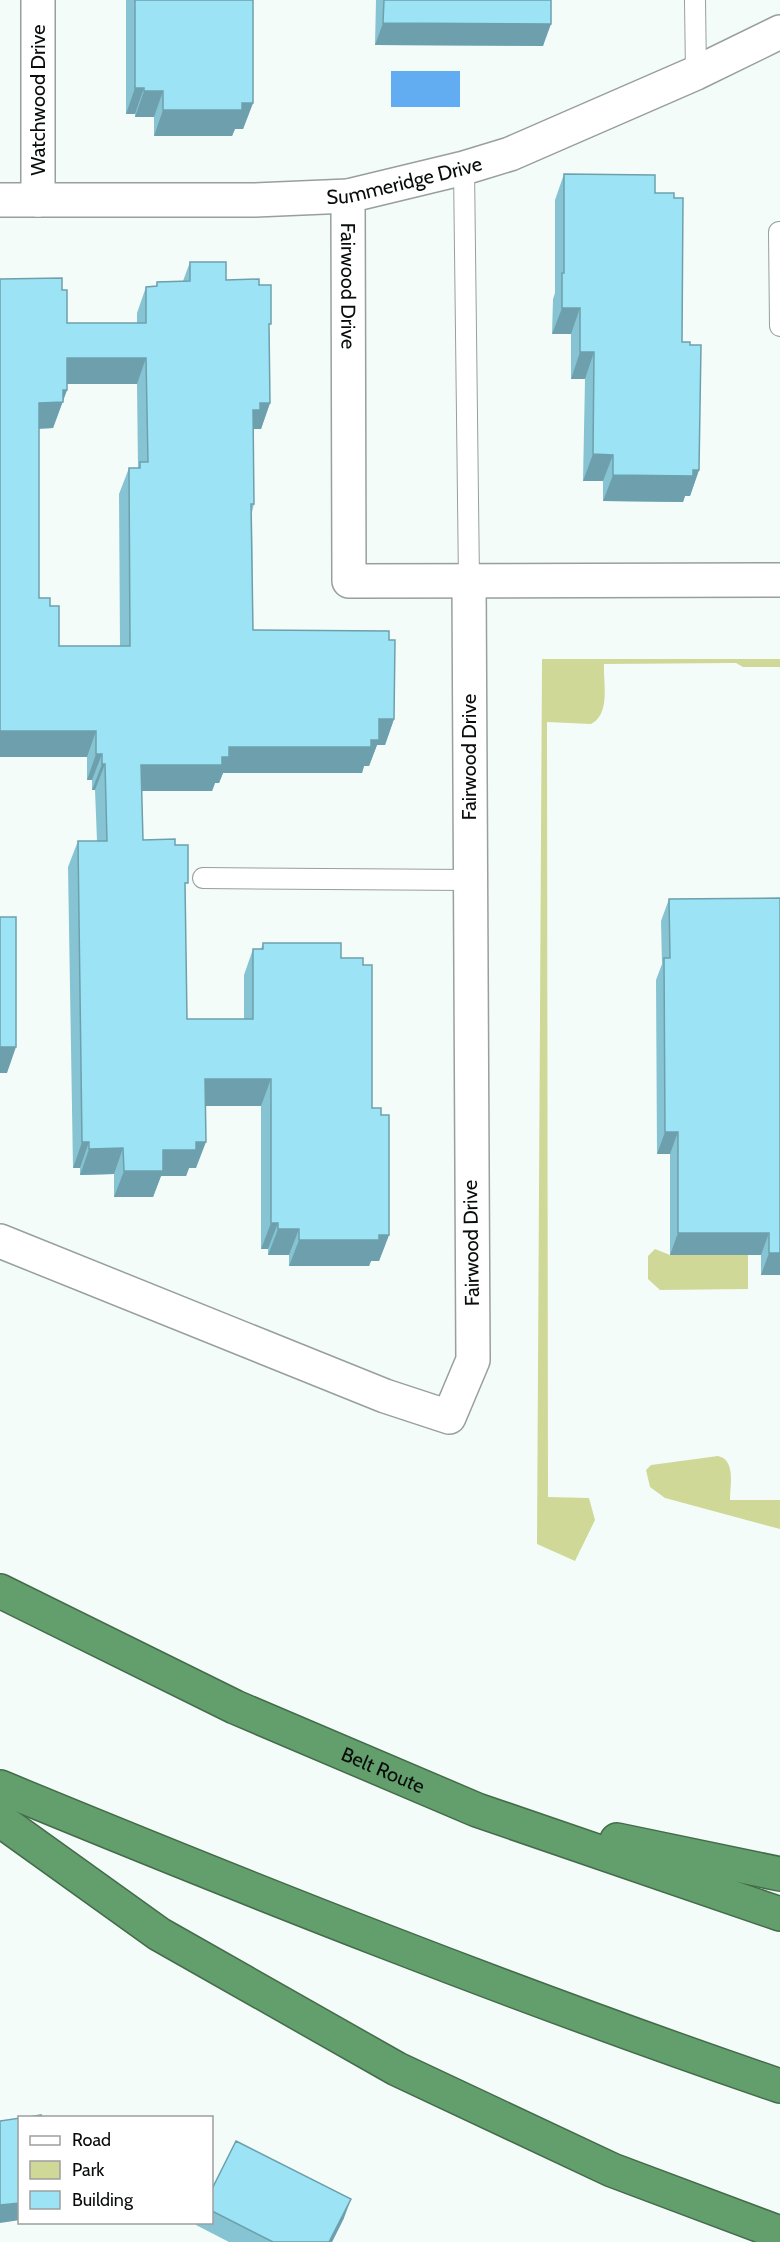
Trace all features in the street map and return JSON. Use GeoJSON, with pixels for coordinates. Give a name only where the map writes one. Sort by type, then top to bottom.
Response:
{"type":"FeatureCollection","features":[{"type":"Feature","properties":{"kind":"highway","name":"Belt Route"},"geometry":{"type":"LineString","coordinates":[[0,1591],[235,1707],[477,1810],[780,1914]]}},
{"type":"Feature","properties":{"kind":"highway"},"geometry":{"type":"LineString","coordinates":[[0,1787],[170,1857],[435,1960],[780,2086]]}},
{"type":"Feature","properties":{"kind":"highway"},"geometry":{"type":"LineString","coordinates":[[477,1810],[780,1874]]}},
{"type":"Feature","properties":{"kind":"highway"},"geometry":{"type":"LineString","coordinates":[[0,1820],[159,1935],[397,2069],[612,2170],[780,2233]]}},
{"type":"Feature","properties":{"kind":"street","name":"Watchwood Drive"},"geometry":{"type":"LineString","coordinates":[[38,0],[38,200]]}},
{"type":"Feature","properties":{"kind":"street","name":"Summeridge Drive"},"geometry":{"type":"LineString","coordinates":[[0,200],[255,200],[348,196],[464,168],[510,154],[696,73],[780,32]]}},
{"type":"Feature","properties":{"kind":"street","name":"Fairwood Drive"},"geometry":{"type":"LineString","coordinates":[[348,196],[350,581],[780,580]]}},
{"type":"Feature","properties":{"kind":"street","name":"Fairwood Drive"},"geometry":{"type":"LineString","coordinates":[[0,1241],[385,1396],[449,1417],[473,1360],[469,581]]}},
{"type":"Feature","properties":{"kind":"lane"},"geometry":{"type":"LineString","coordinates":[[695,0],[696,73]]}},
{"type":"Feature","properties":{"kind":"lane"},"geometry":{"type":"LineString","coordinates":[[464,168],[469,581]]}},
{"type":"Feature","properties":{"kind":"lane"},"geometry":{"type":"LineString","coordinates":[[779,232],[780,326]]}},
{"type":"Feature","properties":{"kind":"lane"},"geometry":{"type":"LineString","coordinates":[[204,878],[469,880]]}},
{"type":"Feature","properties":{"kind":"green space"},"geometry":{"type":"Polygon","coordinates":[[[542,659],[780,659],[780,667],[743,667],[736,663],[604,664],[604,705],[597,719],[591,724],[547,722],[548,1497],[589,1498],[595,1520],[575,1561],[537,1544],[542,659]]]}},
{"type":"Feature","properties":{"kind":"green space"},"geometry":{"type":"Polygon","coordinates":[[[655,1249],[670,1255],[748,1255],[748,1289],[660,1290],[648,1279],[648,1256],[655,1249]]]}},
{"type":"Feature","properties":{"kind":"green space"},"geometry":{"type":"Polygon","coordinates":[[[718,1456],[724,1458],[730,1468],[730,1500],[780,1500],[780,1529],[665,1498],[650,1487],[646,1470],[651,1465],[718,1456]]]}},
{"type":"Feature","properties":{"kind":"water"},"geometry":{"type":"Polygon","coordinates":[[[391,71],[460,71],[460,107],[391,107],[391,71]]]}},
{"type":"Feature","properties":{"kind":"building"},"geometry":{"type":"Polygon","coordinates":[[[135,0],[253,0],[253,103],[242,103],[242,110],[163,110],[163,91],[144,91],[144,88],[135,88],[135,0]]]}},
{"type":"Feature","properties":{"kind":"building"},"geometry":{"type":"Polygon","coordinates":[[[384,0],[551,0],[551,24],[383,23],[384,0]]]}},
{"type":"Feature","properties":{"kind":"building"},"geometry":{"type":"Polygon","coordinates":[[[564,174],[655,175],[655,193],[674,193],[674,198],[683,198],[682,342],[701,345],[699,470],[693,470],[693,476],[613,475],[613,455],[593,454],[594,352],[580,352],[580,308],[562,308],[564,174]]]}},
{"type":"Feature","properties":{"kind":"building"},"geometry":{"type":"Polygon","coordinates":[[[190,262],[226,262],[226,280],[259,279],[259,285],[271,285],[270,403],[260,403],[260,410],[253,410],[254,504],[251,504],[253,630],[389,631],[389,640],[395,640],[394,719],[379,719],[379,740],[371,740],[371,747],[229,747],[229,757],[222,757],[222,765],[141,765],[143,840],[175,839],[175,845],[188,845],[188,883],[185,883],[187,1019],[253,1019],[253,949],[263,949],[263,943],[341,943],[341,958],[363,958],[363,965],[372,965],[372,1108],[381,1108],[381,1115],[389,1115],[389,1235],[379,1235],[379,1240],[299,1240],[299,1229],[278,1229],[278,1223],[271,1223],[271,1079],[205,1079],[206,1142],[196,1142],[196,1150],[163,1150],[163,1171],[124,1171],[123,1148],[89,1149],[89,1142],[82,1142],[78,841],[107,841],[105,764],[102,764],[102,754],[96,754],[96,731],[0,731],[0,279],[62,278],[62,290],[67,290],[67,323],[146,323],[146,287],[157,286],[157,282],[190,281],[190,262]],[[67,358],[67,390],[63,390],[63,402],[39,403],[39,598],[50,598],[50,606],[59,606],[59,646],[130,646],[129,468],[140,468],[140,462],[148,462],[146,358],[67,358]]]}},
{"type":"Feature","properties":{"kind":"building"},"geometry":{"type":"Polygon","coordinates":[[[780,898],[780,1253],[769,1253],[769,1233],[678,1233],[678,1132],[665,1132],[664,958],[670,958],[669,899],[780,898]]]}},
{"type":"Feature","properties":{"kind":"building"},"geometry":{"type":"Polygon","coordinates":[[[0,917],[16,917],[16,1047],[0,1047],[0,917]]]}},
{"type":"Feature","properties":{"kind":"building"},"geometry":{"type":"Polygon","coordinates":[[[18,2118],[18,2203],[0,2205],[0,2121],[18,2118]]]}},
{"type":"Feature","properties":{"kind":"building"},"geometry":{"type":"Polygon","coordinates":[[[236,2141],[351,2199],[329,2242],[273,2242],[213,2212],[213,2187],[236,2141]]]}}]}
